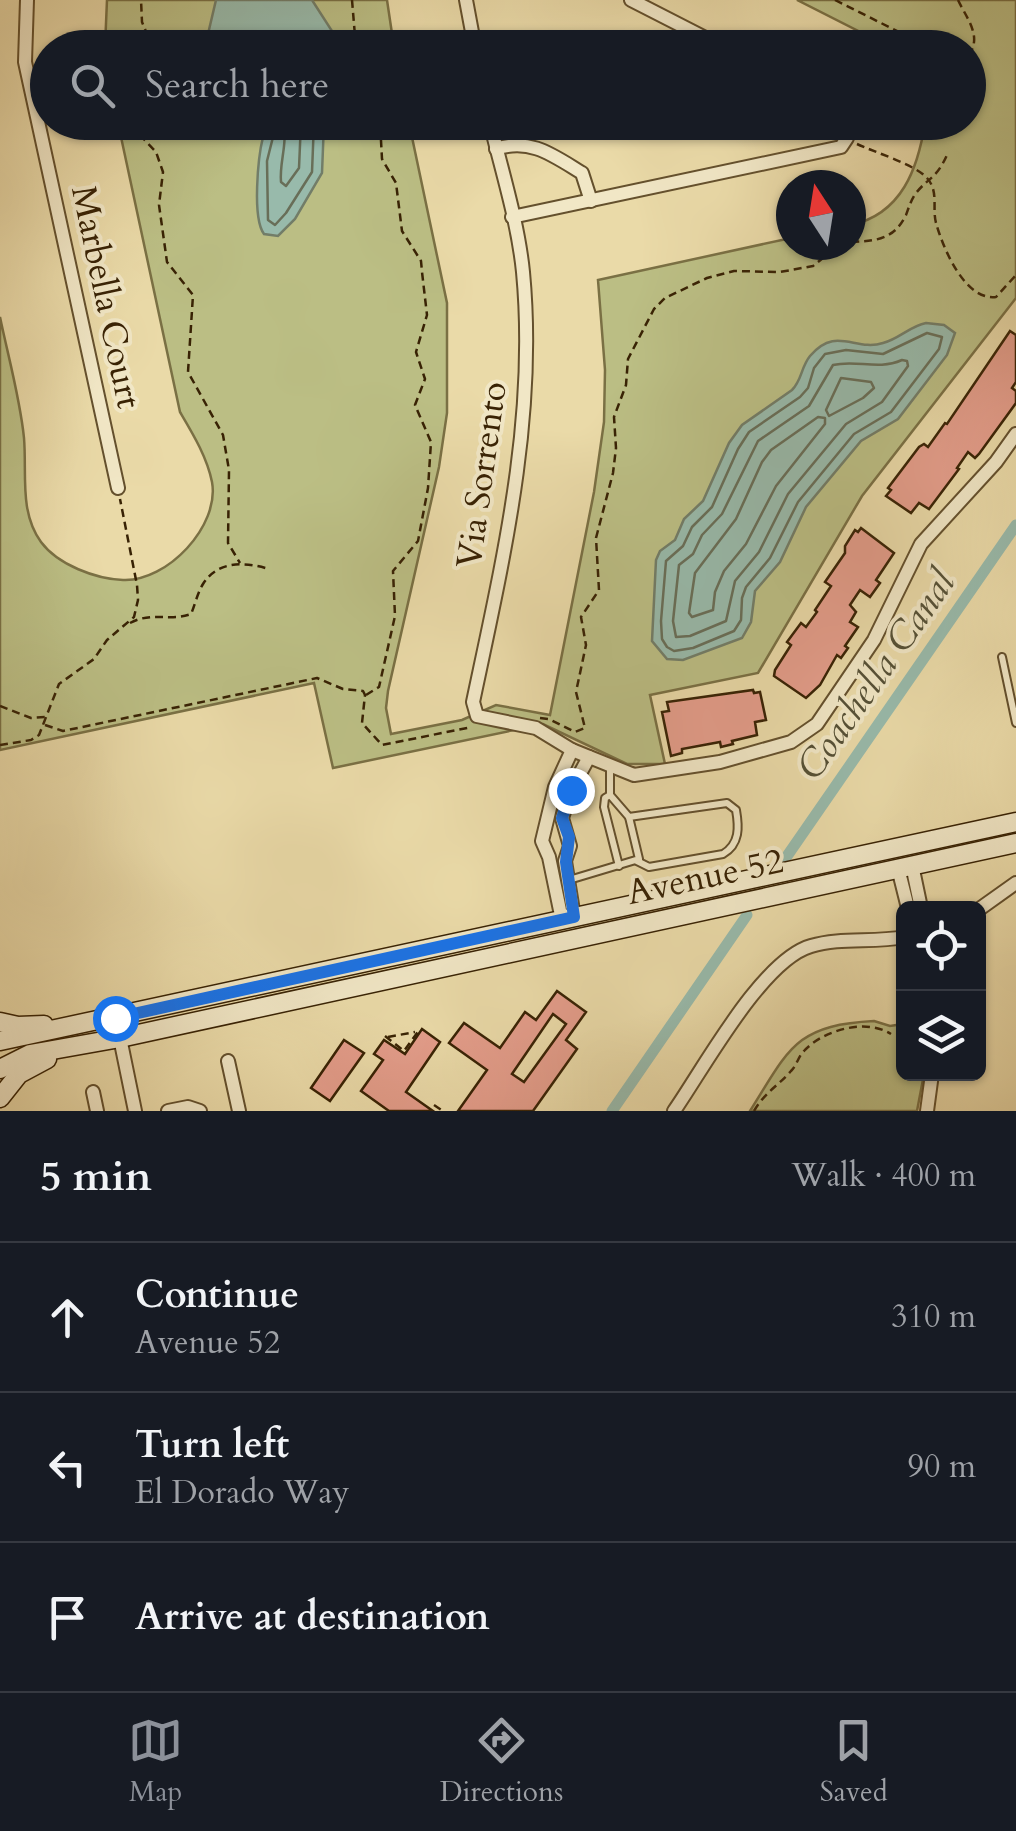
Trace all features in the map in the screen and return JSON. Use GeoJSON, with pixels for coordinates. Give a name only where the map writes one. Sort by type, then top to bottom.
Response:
{"type":"FeatureCollection","features":[{"type":"Feature","properties":{"kind":"main road","name":"Avenue 52"},"geometry":{"type":"LineString","coordinates":[[0,1041],[1016,822]]}},
{"type":"Feature","properties":{"kind":"main road"},"geometry":{"type":"LineString","coordinates":[[905,867],[902,858],[908,854],[946,846],[978,830]]}},
{"type":"Feature","properties":{"kind":"main road"},"geometry":{"type":"LineString","coordinates":[[956,856],[987,841],[1016,835]]}},
{"type":"Feature","properties":{"kind":"main road","name":"Avenue 52"},"geometry":{"type":"LineString","coordinates":[[0,1069],[30,1054],[120,1038],[1016,843]]}},
{"type":"Feature","properties":{"kind":"main road"},"geometry":{"type":"LineString","coordinates":[[594,934],[595,924],[600,921],[643,912],[683,894]]}},
{"type":"Feature","properties":{"kind":"main road"},"geometry":{"type":"LineString","coordinates":[[490,957],[523,940],[572,928],[568,919]]}},
{"type":"Feature","properties":{"kind":"main road"},"geometry":{"type":"LineString","coordinates":[[278,1003],[279,992],[336,978],[359,965]]}},
{"type":"Feature","properties":{"kind":"main road"},"geometry":{"type":"LineString","coordinates":[[0,1022],[31,1026],[115,1018]]}},
{"type":"Feature","properties":{"kind":"main road"},"geometry":{"type":"LineString","coordinates":[[0,1098],[19,1074],[31,1066],[120,1038]]}},
{"type":"Feature","properties":{"kind":"street","name":"Marbella Court"},"geometry":{"type":"LineString","coordinates":[[26,0],[30,85]]}},
{"type":"Feature","properties":{"kind":"street"},"geometry":{"type":"LineString","coordinates":[[466,0],[472,30]]}},
{"type":"Feature","properties":{"kind":"street"},"geometry":{"type":"LineString","coordinates":[[631,0],[690,30]]}},
{"type":"Feature","properties":{"kind":"street","name":"Marbella Court"},"geometry":{"type":"LineString","coordinates":[[42,140],[118,488]]}},
{"type":"Feature","properties":{"kind":"street","name":"Via Sorrento"},"geometry":{"type":"LineString","coordinates":[[494,140],[524,286],[527,368],[517,480],[473,702],[477,716],[536,728],[572,750]]}},
{"type":"Feature","properties":{"kind":"street"},"geometry":{"type":"LineString","coordinates":[[512,217],[823,151],[841,146],[845,140]]}},
{"type":"Feature","properties":{"kind":"street"},"geometry":{"type":"LineString","coordinates":[[496,149],[524,143],[547,152],[582,173],[591,200]]}},
{"type":"Feature","properties":{"kind":"street"},"geometry":{"type":"LineString","coordinates":[[568,919],[542,841],[555,787],[572,750],[634,774],[720,762],[792,742],[817,724],[874,640],[921,544],[996,462],[1016,434]]}},
{"type":"Feature","properties":{"kind":"street"},"geometry":{"type":"LineString","coordinates":[[568,919],[566,862],[570,846],[562,818],[571,790],[589,757]]}},
{"type":"Feature","properties":{"kind":"street"},"geometry":{"type":"LineString","coordinates":[[546,830],[566,830]]}},
{"type":"Feature","properties":{"kind":"street"},"geometry":{"type":"LineString","coordinates":[[905,867],[907,901]]}},
{"type":"Feature","properties":{"kind":"street"},"geometry":{"type":"LineString","coordinates":[[905,867],[918,901]]}},
{"type":"Feature","properties":{"kind":"street"},"geometry":{"type":"LineString","coordinates":[[986,904],[1016,883]]}},
{"type":"Feature","properties":{"kind":"street"},"geometry":{"type":"LineString","coordinates":[[674,1111],[764,979],[785,958],[807,946],[828,942],[896,939]]}},
{"type":"Feature","properties":{"kind":"street"},"geometry":{"type":"LineString","coordinates":[[120,1038],[135,1111]]}},
{"type":"Feature","properties":{"kind":"street"},"geometry":{"type":"LineString","coordinates":[[228,1061],[240,1111]]}},
{"type":"Feature","properties":{"kind":"street"},"geometry":{"type":"LineString","coordinates":[[927,1111],[931,1081]]}},
{"type":"Feature","properties":{"kind":"street"},"geometry":{"type":"LineString","coordinates":[[93,1092],[97,1111]]}},
{"type":"Feature","properties":{"kind":"street"},"geometry":{"type":"LineString","coordinates":[[168,1111],[197,1109]]}},
{"type":"Feature","properties":{"kind":"lane"},"geometry":{"type":"LineString","coordinates":[[1002,656],[1016,724]]}},
{"type":"Feature","properties":{"kind":"lane"},"geometry":{"type":"LineString","coordinates":[[610,764],[610,795],[629,816],[640,854],[637,862]]}},
{"type":"Feature","properties":{"kind":"lane"},"geometry":{"type":"LineString","coordinates":[[610,795],[605,798],[604,807],[618,866]]}},
{"type":"Feature","properties":{"kind":"lane"},"geometry":{"type":"LineString","coordinates":[[567,880],[637,862],[649,867],[728,852],[738,837],[736,810],[727,803],[629,816]]}},
{"type":"Feature","properties":{"kind":"path"},"geometry":{"type":"LineString","coordinates":[[141,0],[140,15],[146,30]]}},
{"type":"Feature","properties":{"kind":"path"},"geometry":{"type":"LineString","coordinates":[[352,0],[354,30]]}},
{"type":"Feature","properties":{"kind":"path"},"geometry":{"type":"LineString","coordinates":[[835,0],[895,30]]}},
{"type":"Feature","properties":{"kind":"path"},"geometry":{"type":"LineString","coordinates":[[958,0],[973,30]]}},
{"type":"Feature","properties":{"kind":"path"},"geometry":{"type":"LineString","coordinates":[[145,140],[156,152],[163,172],[159,206],[167,262],[193,295],[188,372],[223,434],[230,490],[228,543],[240,563]]}},
{"type":"Feature","properties":{"kind":"path"},"geometry":{"type":"LineString","coordinates":[[366,695],[377,689],[382,680],[385,648],[394,621],[394,568],[420,536],[431,447],[415,405],[425,379],[416,352],[426,316],[422,265],[405,238],[396,184],[382,159],[381,140]]}},
{"type":"Feature","properties":{"kind":"path"},"geometry":{"type":"LineString","coordinates":[[848,140],[916,170],[930,182],[937,227],[969,286],[982,297],[996,297],[1016,275]]}},
{"type":"Feature","properties":{"kind":"path"},"geometry":{"type":"LineString","coordinates":[[866,242],[891,235],[903,221],[916,193],[930,182],[947,155]]}},
{"type":"Feature","properties":{"kind":"path"},"geometry":{"type":"LineString","coordinates":[[0,745],[30,740],[40,734],[59,684],[94,660],[107,640],[134,617],[138,600],[118,488]]}},
{"type":"Feature","properties":{"kind":"path"},"geometry":{"type":"LineString","coordinates":[[124,626],[146,615],[180,618],[191,614],[207,578],[221,569],[240,563],[269,569]]}},
{"type":"Feature","properties":{"kind":"path"},"geometry":{"type":"LineString","coordinates":[[0,706],[30,718],[48,717]]}},
{"type":"Feature","properties":{"kind":"path"},"geometry":{"type":"LineString","coordinates":[[393,1026],[396,1036]]}},
{"type":"Feature","properties":{"kind":"path"},"geometry":{"type":"LineString","coordinates":[[754,1111],[813,1042],[859,1027],[876,1026],[891,1034]]}},
{"type":"Feature","properties":{"kind":"path"},"geometry":{"type":"LineString","coordinates":[[418,1032],[402,1051],[386,1037],[396,1036],[418,1032]]}},
{"type":"Feature","properties":{"kind":"path"},"geometry":{"type":"LineString","coordinates":[[434,1105],[443,1111]]}},
{"type":"Feature","properties":{"kind":"green space"},"geometry":{"type":"Polygon","coordinates":[[[107,0],[387,0],[391,30],[106,30],[107,0]]]}},
{"type":"Feature","properties":{"kind":"green space"},"geometry":{"type":"Polygon","coordinates":[[[797,0],[1016,0],[1016,298],[862,496],[758,673],[650,695],[665,764],[627,764],[543,724],[333,768],[314,683],[0,750],[0,317],[22,423],[29,518],[48,550],[90,574],[123,580],[140,578],[157,572],[187,548],[208,516],[212,499],[207,464],[180,412],[122,140],[413,140],[447,303],[447,413],[439,467],[388,691],[386,708],[391,734],[462,720],[496,705],[550,715],[604,422],[605,370],[598,280],[776,241],[776,260],[866,260],[866,220],[895,200],[912,172],[921,140],[986,140],[986,30],[856,30],[797,0]]]}},
{"type":"Feature","properties":{"kind":"green space"},"geometry":{"type":"Polygon","coordinates":[[[874,1021],[896,1025],[896,1081],[923,1081],[917,1111],[750,1111],[797,1044],[827,1028],[874,1021]]]}},
{"type":"Feature","properties":{"kind":"water"},"geometry":{"type":"Polygon","coordinates":[[[216,0],[312,0],[331,30],[209,30],[216,0]]]}},
{"type":"Feature","properties":{"kind":"water"},"geometry":{"type":"Polygon","coordinates":[[[263,140],[323,140],[322,173],[295,219],[278,236],[264,234],[260,226],[258,172],[263,140]]]}},
{"type":"Feature","properties":{"kind":"water"},"geometry":{"type":"Polygon","coordinates":[[[926,323],[944,325],[955,333],[947,355],[898,419],[861,441],[806,507],[780,562],[755,591],[751,622],[742,638],[683,660],[667,659],[652,641],[656,560],[660,551],[675,540],[684,519],[703,501],[729,443],[742,425],[792,390],[807,360],[828,342],[873,345],[926,323]]]}},
{"type":"Feature","properties":{"kind":"building"},"geometry":{"type":"Polygon","coordinates":[[[1010,331],[1016,335],[1016,382],[1012,388],[1016,391],[1016,403],[979,454],[975,458],[968,452],[929,509],[919,503],[911,513],[886,496],[891,490],[888,488],[919,447],[928,447],[947,424],[1010,331]]]}},
{"type":"Feature","properties":{"kind":"building"},"geometry":{"type":"Polygon","coordinates":[[[861,528],[894,553],[870,597],[860,590],[850,605],[856,612],[850,622],[858,627],[841,658],[837,655],[820,685],[806,698],[774,676],[775,670],[791,645],[787,642],[801,623],[806,627],[817,612],[831,586],[825,582],[855,530],[861,528]]]}},
{"type":"Feature","properties":{"kind":"building"},"geometry":{"type":"Polygon","coordinates":[[[760,692],[766,720],[755,722],[757,735],[721,747],[720,742],[682,749],[682,753],[671,756],[662,712],[669,711],[667,702],[760,692]]]}},
{"type":"Feature","properties":{"kind":"building"},"geometry":{"type":"Polygon","coordinates":[[[557,991],[586,1012],[566,1040],[577,1049],[533,1111],[458,1111],[487,1070],[449,1043],[464,1023],[500,1048],[525,1012],[536,1020],[557,991]],[[553,1014],[512,1074],[524,1082],[566,1024],[553,1014]]]}},
{"type":"Feature","properties":{"kind":"building"},"geometry":{"type":"Polygon","coordinates":[[[422,1029],[440,1042],[406,1092],[433,1111],[389,1111],[361,1091],[383,1060],[374,1054],[384,1040],[405,1054],[422,1029]]]}},
{"type":"Feature","properties":{"kind":"building"},"geometry":{"type":"Polygon","coordinates":[[[344,1040],[364,1053],[330,1101],[311,1088],[344,1040]]]}},
{"type":"Feature","properties":{"kind":"waterway","name":"Coachella Canal"},"geometry":{"type":"LineString","coordinates":[[785,859],[1016,525]]}},
{"type":"Feature","properties":{"kind":"waterway","name":"Coachella Canal"},"geometry":{"type":"LineString","coordinates":[[612,1111],[747,915]]}},
{"type":"Feature","properties":{"kind":"route"},"geometry":{"type":"LineString","coordinates":[[115,1018],[574,917],[566,862],[569,837],[562,818],[571,790]]}}]}
